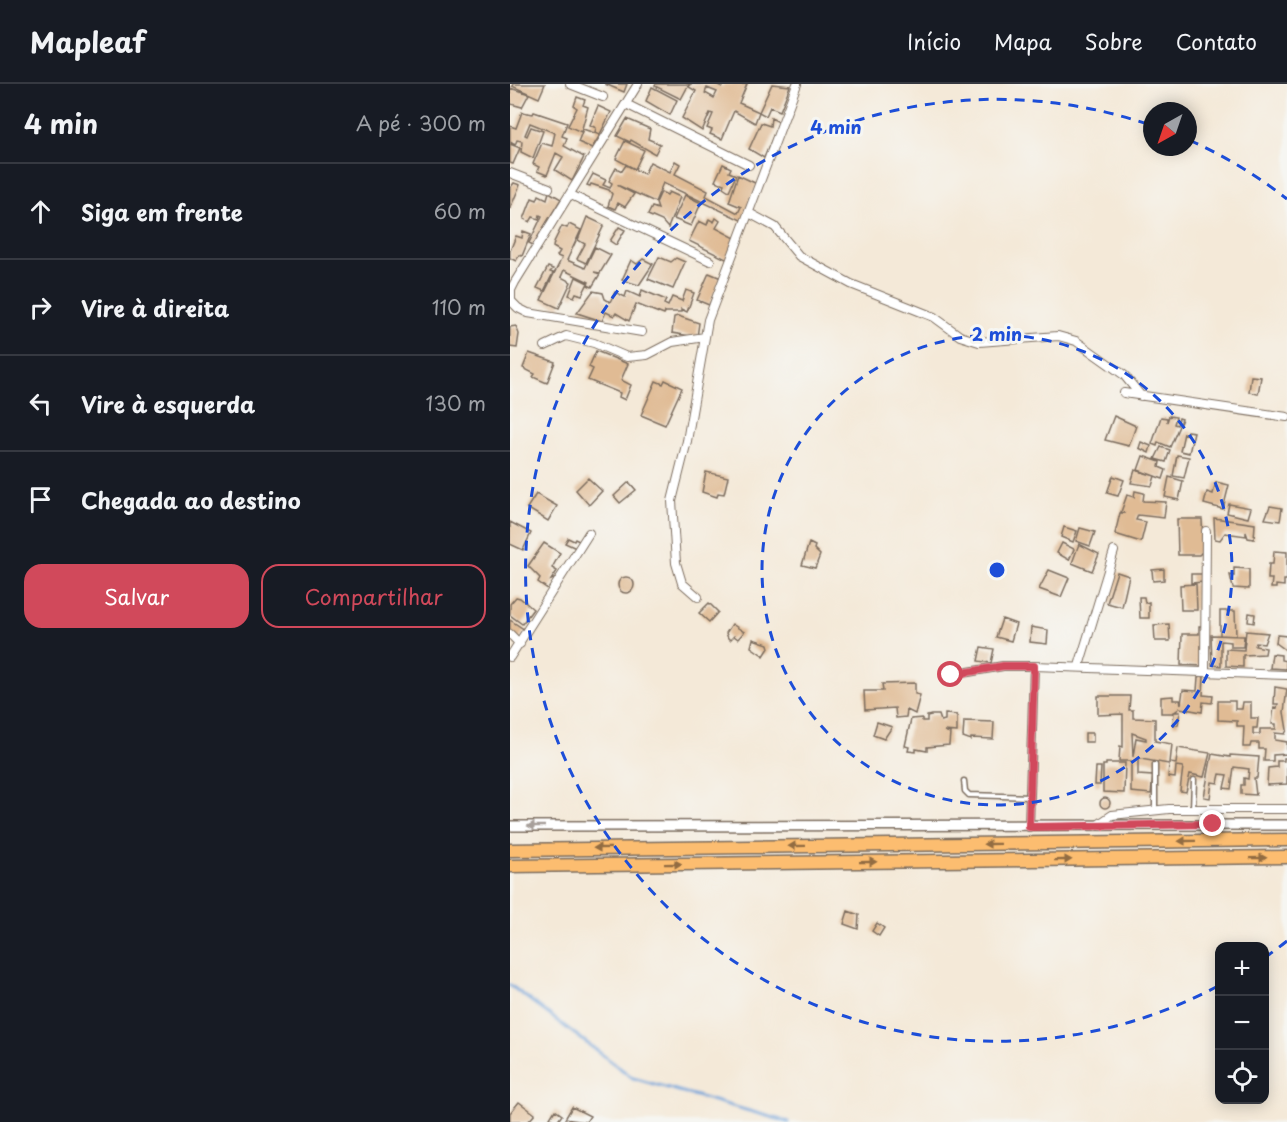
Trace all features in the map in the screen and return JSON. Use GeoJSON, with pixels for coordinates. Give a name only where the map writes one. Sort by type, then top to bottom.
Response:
{"type":"FeatureCollection","features":[{"type":"Feature","properties":{"kind":"main road"},"geometry":{"type":"LineString","coordinates":[[510,850],[1287,840]]}},
{"type":"Feature","properties":{"kind":"main road"},"geometry":{"type":"LineString","coordinates":[[510,866],[1287,857]]}},
{"type":"Feature","properties":{"kind":"street"},"geometry":{"type":"LineString","coordinates":[[570,84],[603,97]]}},
{"type":"Feature","properties":{"kind":"street"},"geometry":{"type":"LineString","coordinates":[[638,84],[572,195],[515,282],[511,290],[511,301],[518,309],[528,313],[642,332]]}},
{"type":"Feature","properties":{"kind":"street"},"geometry":{"type":"LineString","coordinates":[[698,597],[682,583],[676,563],[672,501],[687,441],[708,320],[797,84]]}},
{"type":"Feature","properties":{"kind":"street"},"geometry":{"type":"LineString","coordinates":[[626,104],[749,165]]}},
{"type":"Feature","properties":{"kind":"street"},"geometry":{"type":"LineString","coordinates":[[510,173],[549,188]]}},
{"type":"Feature","properties":{"kind":"street"},"geometry":{"type":"LineString","coordinates":[[572,195],[710,261]]}},
{"type":"Feature","properties":{"kind":"street"},"geometry":{"type":"LineString","coordinates":[[749,213],[775,227],[791,251],[799,256],[851,284],[934,317],[960,336],[979,342],[1058,336],[1076,341],[1124,375],[1141,396]]}},
{"type":"Feature","properties":{"kind":"street"},"geometry":{"type":"LineString","coordinates":[[545,346],[566,336],[594,343],[627,357],[647,355],[672,342],[705,337]]}},
{"type":"Feature","properties":{"kind":"street"},"geometry":{"type":"LineString","coordinates":[[1124,393],[1287,417]]}},
{"type":"Feature","properties":{"kind":"street"},"geometry":{"type":"LineString","coordinates":[[1204,670],[1206,531]]}},
{"type":"Feature","properties":{"kind":"street"},"geometry":{"type":"LineString","coordinates":[[510,657],[589,532]]}},
{"type":"Feature","properties":{"kind":"street"},"geometry":{"type":"LineString","coordinates":[[1079,666],[1114,551]]}},
{"type":"Feature","properties":{"kind":"street"},"geometry":{"type":"LineString","coordinates":[[510,634],[520,644]]}},
{"type":"Feature","properties":{"kind":"street"},"geometry":{"type":"LineString","coordinates":[[951,675],[1003,666],[1079,666],[1287,675]]}},
{"type":"Feature","properties":{"kind":"street"},"geometry":{"type":"LineString","coordinates":[[1029,827],[1034,666]]}},
{"type":"Feature","properties":{"kind":"street"},"geometry":{"type":"LineString","coordinates":[[1168,809],[1168,825]]}},
{"type":"Feature","properties":{"kind":"street"},"geometry":{"type":"LineString","coordinates":[[1096,826],[1112,815],[1155,810],[1287,809]]}},
{"type":"Feature","properties":{"kind":"street"},"geometry":{"type":"LineString","coordinates":[[510,826],[1287,825]]}},
{"type":"Feature","properties":{"kind":"lane"},"geometry":{"type":"LineString","coordinates":[[1155,765],[1155,810]]}},
{"type":"Feature","properties":{"kind":"lane"},"geometry":{"type":"LineString","coordinates":[[1193,809],[1194,780]]}},
{"type":"Feature","properties":{"kind":"lane"},"geometry":{"type":"LineString","coordinates":[[964,781],[965,791],[969,795],[1030,797]]}},
{"type":"Feature","properties":{"kind":"building"},"geometry":{"type":"Polygon","coordinates":[[[513,84],[545,84],[539,98],[512,86],[513,84]]]}},
{"type":"Feature","properties":{"kind":"building"},"geometry":{"type":"Polygon","coordinates":[[[605,84],[627,84],[624,92],[605,84]]]}},
{"type":"Feature","properties":{"kind":"building"},"geometry":{"type":"Polygon","coordinates":[[[656,84],[689,84],[681,99],[655,86],[656,84]]]}},
{"type":"Feature","properties":{"kind":"building"},"geometry":{"type":"Polygon","coordinates":[[[690,84],[716,84],[722,87],[724,84],[747,84],[739,103],[759,112],[755,123],[734,111],[722,139],[710,134],[712,130],[707,128],[713,114],[710,113],[702,131],[682,118],[696,91],[689,87],[690,84]],[[707,88],[705,93],[714,98],[717,92],[707,88]]]}},
{"type":"Feature","properties":{"kind":"building"},"geometry":{"type":"Polygon","coordinates":[[[772,84],[790,86],[780,111],[770,107],[766,116],[759,112],[772,84]]]}},
{"type":"Feature","properties":{"kind":"building"},"geometry":{"type":"Polygon","coordinates":[[[652,87],[677,100],[670,115],[646,101],[652,87]]]}},
{"type":"Feature","properties":{"kind":"building"},"geometry":{"type":"Polygon","coordinates":[[[510,88],[529,94],[522,107],[511,104],[510,88]]]}},
{"type":"Feature","properties":{"kind":"building"},"geometry":{"type":"Polygon","coordinates":[[[577,97],[585,100],[583,105],[588,107],[581,132],[568,126],[577,108],[574,106],[577,97]]]}},
{"type":"Feature","properties":{"kind":"building"},"geometry":{"type":"Polygon","coordinates":[[[598,106],[611,112],[600,134],[595,132],[596,128],[590,125],[598,106]]]}},
{"type":"Feature","properties":{"kind":"building"},"geometry":{"type":"Polygon","coordinates":[[[522,112],[533,114],[534,112],[567,123],[562,136],[567,138],[564,146],[584,157],[572,181],[555,170],[563,157],[556,153],[547,175],[537,171],[539,167],[533,164],[542,143],[552,146],[555,133],[530,123],[525,135],[527,136],[531,127],[543,131],[533,158],[521,152],[522,141],[517,140],[515,145],[510,142],[510,126],[516,128],[522,112]]]}},
{"type":"Feature","properties":{"kind":"building"},"geometry":{"type":"Polygon","coordinates":[[[771,118],[779,122],[764,158],[749,149],[761,123],[770,126],[771,118]]]}},
{"type":"Feature","properties":{"kind":"building"},"geometry":{"type":"Polygon","coordinates":[[[627,119],[650,129],[648,139],[660,144],[655,154],[631,140],[630,142],[617,136],[627,119]]]}},
{"type":"Feature","properties":{"kind":"building"},"geometry":{"type":"Polygon","coordinates":[[[583,129],[600,135],[592,148],[578,142],[583,129]]]}},
{"type":"Feature","properties":{"kind":"building"},"geometry":{"type":"Polygon","coordinates":[[[625,141],[644,150],[635,169],[616,159],[625,141]]]}},
{"type":"Feature","properties":{"kind":"building"},"geometry":{"type":"Polygon","coordinates":[[[510,144],[520,148],[513,164],[510,163],[510,144]]]}},
{"type":"Feature","properties":{"kind":"building"},"geometry":{"type":"Polygon","coordinates":[[[675,161],[680,164],[675,174],[708,191],[706,196],[738,213],[741,207],[729,202],[738,175],[757,184],[743,221],[663,183],[655,202],[617,185],[634,194],[625,207],[618,203],[615,209],[608,206],[612,194],[609,190],[591,184],[587,185],[593,174],[606,180],[603,185],[610,188],[612,183],[609,181],[616,168],[622,171],[626,165],[644,174],[650,162],[670,172],[675,161]]]}},
{"type":"Feature","properties":{"kind":"building"},"geometry":{"type":"Polygon","coordinates":[[[723,164],[731,168],[729,172],[736,175],[729,191],[723,187],[724,184],[715,181],[723,164]]]}},
{"type":"Feature","properties":{"kind":"building"},"geometry":{"type":"Polygon","coordinates":[[[514,183],[520,185],[510,209],[510,188],[514,183]]]}},
{"type":"Feature","properties":{"kind":"building"},"geometry":{"type":"Polygon","coordinates":[[[549,192],[561,199],[533,245],[529,243],[542,216],[540,215],[539,219],[533,217],[530,222],[524,219],[532,198],[537,200],[539,195],[547,199],[549,192]]]}},
{"type":"Feature","properties":{"kind":"building"},"geometry":{"type":"Polygon","coordinates":[[[661,192],[667,195],[669,192],[680,197],[668,228],[662,221],[648,215],[652,207],[658,209],[656,203],[661,192]]]}},
{"type":"Feature","properties":{"kind":"building"},"geometry":{"type":"Polygon","coordinates":[[[685,195],[701,203],[691,226],[674,219],[685,195]]]}},
{"type":"Feature","properties":{"kind":"building"},"geometry":{"type":"Polygon","coordinates":[[[587,217],[604,225],[586,263],[577,259],[585,244],[578,240],[587,217]]]}},
{"type":"Feature","properties":{"kind":"building"},"geometry":{"type":"Polygon","coordinates":[[[716,218],[720,221],[716,228],[737,239],[728,260],[689,241],[699,221],[707,225],[709,219],[714,222],[716,218]]]}},
{"type":"Feature","properties":{"kind":"building"},"geometry":{"type":"Polygon","coordinates":[[[569,224],[581,230],[567,260],[585,268],[595,247],[611,255],[600,273],[594,272],[600,274],[592,287],[588,285],[589,282],[564,270],[561,277],[571,282],[559,308],[541,300],[562,258],[557,256],[560,251],[553,247],[554,242],[562,226],[567,228],[569,224]]]}},
{"type":"Feature","properties":{"kind":"building"},"geometry":{"type":"Polygon","coordinates":[[[619,227],[625,230],[616,245],[610,241],[619,227]]]}},
{"type":"Feature","properties":{"kind":"building"},"geometry":{"type":"Polygon","coordinates":[[[523,231],[531,234],[522,256],[519,255],[516,261],[510,258],[510,251],[516,236],[522,238],[523,231]]]}},
{"type":"Feature","properties":{"kind":"building"},"geometry":{"type":"Polygon","coordinates":[[[659,257],[671,262],[676,258],[685,262],[673,289],[648,279],[659,257]]]}},
{"type":"Feature","properties":{"kind":"building"},"geometry":{"type":"Polygon","coordinates":[[[643,259],[653,264],[639,285],[622,280],[631,260],[637,264],[643,259]]]}},
{"type":"Feature","properties":{"kind":"building"},"geometry":{"type":"Polygon","coordinates":[[[548,267],[553,269],[550,272],[553,273],[544,291],[537,288],[548,267]]]}},
{"type":"Feature","properties":{"kind":"building"},"geometry":{"type":"Polygon","coordinates":[[[709,273],[721,278],[709,305],[697,300],[709,273]]]}},
{"type":"Feature","properties":{"kind":"building"},"geometry":{"type":"Polygon","coordinates":[[[576,277],[588,283],[582,295],[576,293],[574,297],[569,295],[576,277]]]}},
{"type":"Feature","properties":{"kind":"building"},"geometry":{"type":"Polygon","coordinates":[[[642,290],[666,300],[664,304],[668,306],[672,297],[682,301],[686,290],[694,293],[687,312],[681,309],[681,312],[665,312],[664,315],[636,304],[629,321],[616,313],[614,316],[606,312],[602,321],[577,313],[593,291],[603,293],[605,299],[610,302],[615,292],[625,297],[627,291],[640,297],[642,290]]]}},
{"type":"Feature","properties":{"kind":"building"},"geometry":{"type":"Polygon","coordinates":[[[678,316],[699,323],[697,337],[672,333],[674,317],[678,316]]]}},
{"type":"Feature","properties":{"kind":"building"},"geometry":{"type":"Polygon","coordinates":[[[516,326],[519,334],[517,348],[510,347],[510,327],[516,326]]]}},
{"type":"Feature","properties":{"kind":"building"},"geometry":{"type":"Polygon","coordinates":[[[596,351],[628,364],[621,380],[631,385],[625,400],[619,397],[620,393],[588,380],[593,369],[589,367],[596,351]]]}},
{"type":"Feature","properties":{"kind":"building"},"geometry":{"type":"Polygon","coordinates":[[[529,353],[555,362],[547,383],[533,377],[535,374],[523,368],[529,353]]]}},
{"type":"Feature","properties":{"kind":"building"},"geometry":{"type":"Polygon","coordinates":[[[1251,376],[1261,377],[1258,394],[1249,392],[1251,376]]]}},
{"type":"Feature","properties":{"kind":"building"},"geometry":{"type":"Polygon","coordinates":[[[665,380],[682,388],[665,425],[641,415],[656,381],[663,384],[665,380]]]}},
{"type":"Feature","properties":{"kind":"building"},"geometry":{"type":"Polygon","coordinates":[[[1114,416],[1136,426],[1129,446],[1105,440],[1114,416]]]}},
{"type":"Feature","properties":{"kind":"building"},"geometry":{"type":"Polygon","coordinates":[[[1169,416],[1176,417],[1174,424],[1177,425],[1179,418],[1182,419],[1170,447],[1158,442],[1157,446],[1152,444],[1161,417],[1167,418],[1167,422],[1169,416]]]}},
{"type":"Feature","properties":{"kind":"building"},"geometry":{"type":"Polygon","coordinates":[[[1187,431],[1194,432],[1189,453],[1180,451],[1184,433],[1187,434],[1187,431]]]}},
{"type":"Feature","properties":{"kind":"building"},"geometry":{"type":"Polygon","coordinates":[[[1141,442],[1151,446],[1149,453],[1139,448],[1141,442]]]}},
{"type":"Feature","properties":{"kind":"building"},"geometry":{"type":"Polygon","coordinates":[[[1161,447],[1170,450],[1166,462],[1155,459],[1161,447]]]}},
{"type":"Feature","properties":{"kind":"building"},"geometry":{"type":"Polygon","coordinates":[[[1177,455],[1189,457],[1184,478],[1173,476],[1177,455]]]}},
{"type":"Feature","properties":{"kind":"building"},"geometry":{"type":"Polygon","coordinates":[[[1143,456],[1160,462],[1159,467],[1166,470],[1163,479],[1138,470],[1143,456]]]}},
{"type":"Feature","properties":{"kind":"building"},"geometry":{"type":"Polygon","coordinates":[[[1135,470],[1155,476],[1152,486],[1131,483],[1135,470]]]}},
{"type":"Feature","properties":{"kind":"building"},"geometry":{"type":"Polygon","coordinates":[[[706,472],[728,477],[724,494],[718,493],[717,497],[702,492],[706,472]]]}},
{"type":"Feature","properties":{"kind":"building"},"geometry":{"type":"Polygon","coordinates":[[[1113,476],[1124,480],[1118,496],[1107,493],[1113,476]]]}},
{"type":"Feature","properties":{"kind":"building"},"geometry":{"type":"Polygon","coordinates":[[[1169,477],[1183,481],[1179,500],[1165,497],[1169,477]]]}},
{"type":"Feature","properties":{"kind":"building"},"geometry":{"type":"Polygon","coordinates":[[[588,478],[602,491],[589,505],[576,490],[588,478]]]}},
{"type":"Feature","properties":{"kind":"building"},"geometry":{"type":"Polygon","coordinates":[[[629,482],[636,490],[620,503],[614,496],[629,482]]]}},
{"type":"Feature","properties":{"kind":"building"},"geometry":{"type":"Polygon","coordinates":[[[1216,482],[1229,485],[1223,509],[1204,504],[1207,492],[1213,494],[1216,482]]]}},
{"type":"Feature","properties":{"kind":"building"},"geometry":{"type":"Polygon","coordinates":[[[1135,491],[1144,493],[1143,501],[1166,502],[1164,518],[1138,515],[1136,520],[1146,522],[1141,542],[1115,534],[1120,513],[1125,513],[1121,512],[1127,495],[1134,497],[1135,491]]]}},
{"type":"Feature","properties":{"kind":"building"},"geometry":{"type":"Polygon","coordinates":[[[536,494],[557,506],[548,521],[527,508],[536,494]]]}},
{"type":"Feature","properties":{"kind":"building"},"geometry":{"type":"Polygon","coordinates":[[[1229,504],[1251,508],[1248,518],[1227,513],[1229,504]]]}},
{"type":"Feature","properties":{"kind":"building"},"geometry":{"type":"Polygon","coordinates":[[[1270,506],[1282,508],[1280,521],[1265,519],[1270,506]]]}},
{"type":"Feature","properties":{"kind":"building"},"geometry":{"type":"Polygon","coordinates":[[[1214,518],[1255,524],[1254,539],[1248,538],[1246,532],[1246,536],[1225,533],[1220,540],[1215,539],[1214,518]]]}},
{"type":"Feature","properties":{"kind":"building"},"geometry":{"type":"Polygon","coordinates":[[[1177,519],[1202,519],[1203,551],[1199,555],[1178,555],[1177,519]]]}},
{"type":"Feature","properties":{"kind":"building"},"geometry":{"type":"Polygon","coordinates":[[[510,522],[531,533],[523,550],[510,544],[510,522]]]}},
{"type":"Feature","properties":{"kind":"building"},"geometry":{"type":"Polygon","coordinates":[[[1064,527],[1077,531],[1073,542],[1061,537],[1064,527]]]}},
{"type":"Feature","properties":{"kind":"building"},"geometry":{"type":"Polygon","coordinates":[[[1080,528],[1095,532],[1090,546],[1076,541],[1080,528]]]}},
{"type":"Feature","properties":{"kind":"building"},"geometry":{"type":"Polygon","coordinates":[[[568,538],[581,542],[576,548],[565,543],[568,538]]]}},
{"type":"Feature","properties":{"kind":"building"},"geometry":{"type":"Polygon","coordinates":[[[544,543],[560,553],[552,568],[557,571],[551,580],[557,578],[549,590],[538,582],[540,578],[528,566],[544,543]]]}},
{"type":"Feature","properties":{"kind":"building"},"geometry":{"type":"Polygon","coordinates":[[[809,543],[815,546],[814,549],[820,555],[815,568],[802,565],[809,543]]]}},
{"type":"Feature","properties":{"kind":"building"},"geometry":{"type":"Polygon","coordinates":[[[1062,543],[1074,549],[1069,560],[1057,553],[1062,543]]]}},
{"type":"Feature","properties":{"kind":"building"},"geometry":{"type":"Polygon","coordinates":[[[1079,544],[1099,554],[1092,571],[1072,563],[1079,544]]]}},
{"type":"Feature","properties":{"kind":"building"},"geometry":{"type":"Polygon","coordinates":[[[1274,551],[1287,552],[1287,580],[1284,580],[1284,586],[1276,585],[1276,588],[1271,588],[1272,579],[1268,579],[1269,564],[1273,564],[1274,551]]]}},
{"type":"Feature","properties":{"kind":"building"},"geometry":{"type":"Polygon","coordinates":[[[1234,568],[1249,569],[1249,589],[1233,588],[1230,575],[1234,576],[1234,568]]]}},
{"type":"Feature","properties":{"kind":"building"},"geometry":{"type":"Polygon","coordinates":[[[1164,569],[1164,580],[1153,581],[1152,570],[1164,569]]]}},
{"type":"Feature","properties":{"kind":"building"},"geometry":{"type":"Polygon","coordinates":[[[1049,570],[1069,578],[1061,597],[1039,589],[1049,570]]]}},
{"type":"Feature","properties":{"kind":"building"},"geometry":{"type":"Polygon","coordinates":[[[1117,572],[1129,576],[1122,607],[1107,603],[1117,572]]]}},
{"type":"Feature","properties":{"kind":"building"},"geometry":{"type":"Polygon","coordinates":[[[1191,574],[1204,574],[1204,582],[1191,583],[1191,574]]]}},
{"type":"Feature","properties":{"kind":"building"},"geometry":{"type":"Polygon","coordinates":[[[626,577],[634,585],[626,593],[618,585],[626,577]]]}},
{"type":"Feature","properties":{"kind":"building"},"geometry":{"type":"Polygon","coordinates":[[[1196,584],[1197,610],[1181,610],[1180,585],[1196,584]]]}},
{"type":"Feature","properties":{"kind":"building"},"geometry":{"type":"Polygon","coordinates":[[[516,597],[533,609],[522,624],[510,615],[510,604],[516,597]]]}},
{"type":"Feature","properties":{"kind":"building"},"geometry":{"type":"Polygon","coordinates":[[[1139,597],[1144,597],[1145,603],[1149,602],[1149,618],[1140,618],[1139,597]]]}},
{"type":"Feature","properties":{"kind":"building"},"geometry":{"type":"Polygon","coordinates":[[[709,603],[718,612],[709,622],[699,613],[709,603]]]}},
{"type":"Feature","properties":{"kind":"building"},"geometry":{"type":"Polygon","coordinates":[[[1220,611],[1235,611],[1236,636],[1220,635],[1220,611]]]}},
{"type":"Feature","properties":{"kind":"building"},"geometry":{"type":"Polygon","coordinates":[[[1249,613],[1255,614],[1254,623],[1248,622],[1249,613]]]}},
{"type":"Feature","properties":{"kind":"building"},"geometry":{"type":"Polygon","coordinates":[[[1002,619],[1016,624],[1011,641],[996,637],[1002,619]]]}},
{"type":"Feature","properties":{"kind":"building"},"geometry":{"type":"Polygon","coordinates":[[[510,620],[525,630],[518,641],[510,632],[510,620]]]}},
{"type":"Feature","properties":{"kind":"building"},"geometry":{"type":"Polygon","coordinates":[[[732,624],[744,632],[738,639],[734,636],[730,640],[726,633],[732,624]]]}},
{"type":"Feature","properties":{"kind":"building"},"geometry":{"type":"Polygon","coordinates":[[[1169,624],[1170,641],[1155,641],[1154,625],[1169,624]]]}},
{"type":"Feature","properties":{"kind":"building"},"geometry":{"type":"Polygon","coordinates":[[[1199,626],[1205,626],[1204,666],[1181,665],[1182,634],[1199,634],[1199,626]]]}},
{"type":"Feature","properties":{"kind":"building"},"geometry":{"type":"Polygon","coordinates":[[[1031,627],[1048,630],[1047,644],[1030,642],[1031,627]]]}},
{"type":"Feature","properties":{"kind":"building"},"geometry":{"type":"Polygon","coordinates":[[[1246,631],[1268,633],[1264,644],[1256,643],[1255,646],[1266,648],[1265,654],[1243,655],[1243,667],[1226,666],[1226,649],[1244,650],[1246,631]]]}},
{"type":"Feature","properties":{"kind":"building"},"geometry":{"type":"Polygon","coordinates":[[[1211,635],[1244,636],[1243,647],[1231,647],[1231,642],[1221,641],[1221,666],[1212,665],[1211,635]]]}},
{"type":"Feature","properties":{"kind":"building"},"geometry":{"type":"Polygon","coordinates":[[[1277,635],[1287,636],[1287,651],[1276,643],[1277,635]]]}},
{"type":"Feature","properties":{"kind":"building"},"geometry":{"type":"Polygon","coordinates":[[[753,639],[768,644],[769,648],[764,656],[751,647],[753,639]]]}},
{"type":"Feature","properties":{"kind":"building"},"geometry":{"type":"Polygon","coordinates":[[[981,647],[994,649],[991,663],[978,661],[981,647]]]}},
{"type":"Feature","properties":{"kind":"building"},"geometry":{"type":"Polygon","coordinates":[[[1272,654],[1281,655],[1281,660],[1286,661],[1286,669],[1270,668],[1272,654]]]}},
{"type":"Feature","properties":{"kind":"building"},"geometry":{"type":"Polygon","coordinates":[[[1198,677],[1204,677],[1203,695],[1213,696],[1212,703],[1203,702],[1202,712],[1180,708],[1173,713],[1161,713],[1161,697],[1173,696],[1173,700],[1180,700],[1181,704],[1183,690],[1197,691],[1198,677]]]}},
{"type":"Feature","properties":{"kind":"building"},"geometry":{"type":"Polygon","coordinates":[[[915,683],[915,694],[920,695],[915,714],[907,710],[906,717],[896,718],[895,708],[865,710],[864,691],[883,691],[882,684],[915,683]]]}},
{"type":"Feature","properties":{"kind":"building"},"geometry":{"type":"Polygon","coordinates":[[[1275,687],[1287,689],[1284,712],[1287,730],[1285,734],[1275,733],[1275,740],[1287,742],[1287,754],[1273,755],[1273,761],[1264,761],[1265,749],[1259,749],[1259,743],[1251,743],[1250,747],[1243,747],[1244,726],[1237,726],[1237,721],[1218,720],[1218,701],[1235,701],[1235,709],[1242,709],[1243,702],[1251,702],[1251,718],[1258,718],[1257,728],[1253,728],[1253,734],[1260,734],[1260,729],[1276,729],[1276,724],[1272,724],[1274,707],[1277,708],[1278,704],[1274,704],[1275,687]]]}},
{"type":"Feature","properties":{"kind":"building"},"geometry":{"type":"Polygon","coordinates":[[[1098,696],[1130,696],[1129,710],[1133,710],[1133,718],[1155,719],[1155,741],[1172,744],[1170,763],[1176,764],[1178,748],[1210,753],[1204,777],[1190,774],[1186,792],[1180,791],[1183,767],[1176,766],[1175,778],[1168,777],[1169,764],[1141,759],[1138,760],[1138,775],[1153,776],[1151,794],[1131,792],[1131,761],[1119,761],[1120,746],[1123,747],[1123,714],[1098,715],[1098,696]],[[1132,733],[1133,757],[1136,738],[1146,740],[1132,733]]]}},
{"type":"Feature","properties":{"kind":"building"},"geometry":{"type":"Polygon","coordinates":[[[1174,712],[1180,712],[1178,725],[1173,725],[1174,712]]]}},
{"type":"Feature","properties":{"kind":"building"},"geometry":{"type":"Polygon","coordinates":[[[945,714],[957,715],[957,732],[944,731],[950,733],[949,745],[927,747],[927,751],[916,749],[916,752],[908,751],[909,747],[905,746],[911,719],[922,718],[922,721],[927,721],[927,716],[939,715],[941,721],[945,720],[945,714]]]}},
{"type":"Feature","properties":{"kind":"building"},"geometry":{"type":"Polygon","coordinates":[[[964,721],[994,722],[993,739],[971,738],[971,740],[963,737],[964,721]]]}},
{"type":"Feature","properties":{"kind":"building"},"geometry":{"type":"Polygon","coordinates":[[[877,722],[892,727],[884,739],[873,735],[877,722]]]}},
{"type":"Feature","properties":{"kind":"building"},"geometry":{"type":"Polygon","coordinates":[[[1085,733],[1093,733],[1093,742],[1085,742],[1085,733]]]}},
{"type":"Feature","properties":{"kind":"building"},"geometry":{"type":"Polygon","coordinates":[[[1212,754],[1230,757],[1230,755],[1259,757],[1257,778],[1254,778],[1256,795],[1241,794],[1241,785],[1244,785],[1244,778],[1248,779],[1249,769],[1234,767],[1231,789],[1224,788],[1227,775],[1220,774],[1218,783],[1212,782],[1210,798],[1204,797],[1212,754]]]}},
{"type":"Feature","properties":{"kind":"building"},"geometry":{"type":"Polygon","coordinates":[[[1284,758],[1287,758],[1287,784],[1267,785],[1268,768],[1277,767],[1277,761],[1284,761],[1284,758]]]}},
{"type":"Feature","properties":{"kind":"building"},"geometry":{"type":"Polygon","coordinates":[[[1125,763],[1124,793],[1103,792],[1103,765],[1125,763]]]}},
{"type":"Feature","properties":{"kind":"building"},"geometry":{"type":"Polygon","coordinates":[[[1096,767],[1101,767],[1100,785],[1095,785],[1096,767]]]}},
{"type":"Feature","properties":{"kind":"building"},"geometry":{"type":"Polygon","coordinates":[[[1105,798],[1110,803],[1105,808],[1100,803],[1105,798]]]}},
{"type":"Feature","properties":{"kind":"building"},"geometry":{"type":"Polygon","coordinates":[[[848,911],[859,915],[858,929],[844,924],[848,911]]]}},
{"type":"Feature","properties":{"kind":"building"},"geometry":{"type":"Polygon","coordinates":[[[877,923],[884,928],[879,936],[872,931],[877,923]]]}},
{"type":"Feature","properties":{"kind":"building"},"geometry":{"type":"Polygon","coordinates":[[[519,1102],[535,1114],[528,1122],[510,1122],[510,1113],[519,1102]]]}},
{"type":"Feature","properties":{"kind":"building"},"geometry":{"type":"Polygon","coordinates":[[[572,1107],[590,1116],[586,1122],[565,1119],[572,1107]]]}},
{"type":"Feature","properties":{"kind":"building"},"geometry":{"type":"Polygon","coordinates":[[[555,1110],[562,1115],[557,1122],[550,1118],[555,1110]]]}},
{"type":"Feature","properties":{"kind":"waterway"},"geometry":{"type":"LineString","coordinates":[[510,985],[633,1078],[788,1122]]}},
{"type":"Feature","properties":{"kind":"route"},"geometry":{"type":"LineString","coordinates":[[951,675],[1003,666],[1034,666],[1029,827],[1213,824]]}}]}
